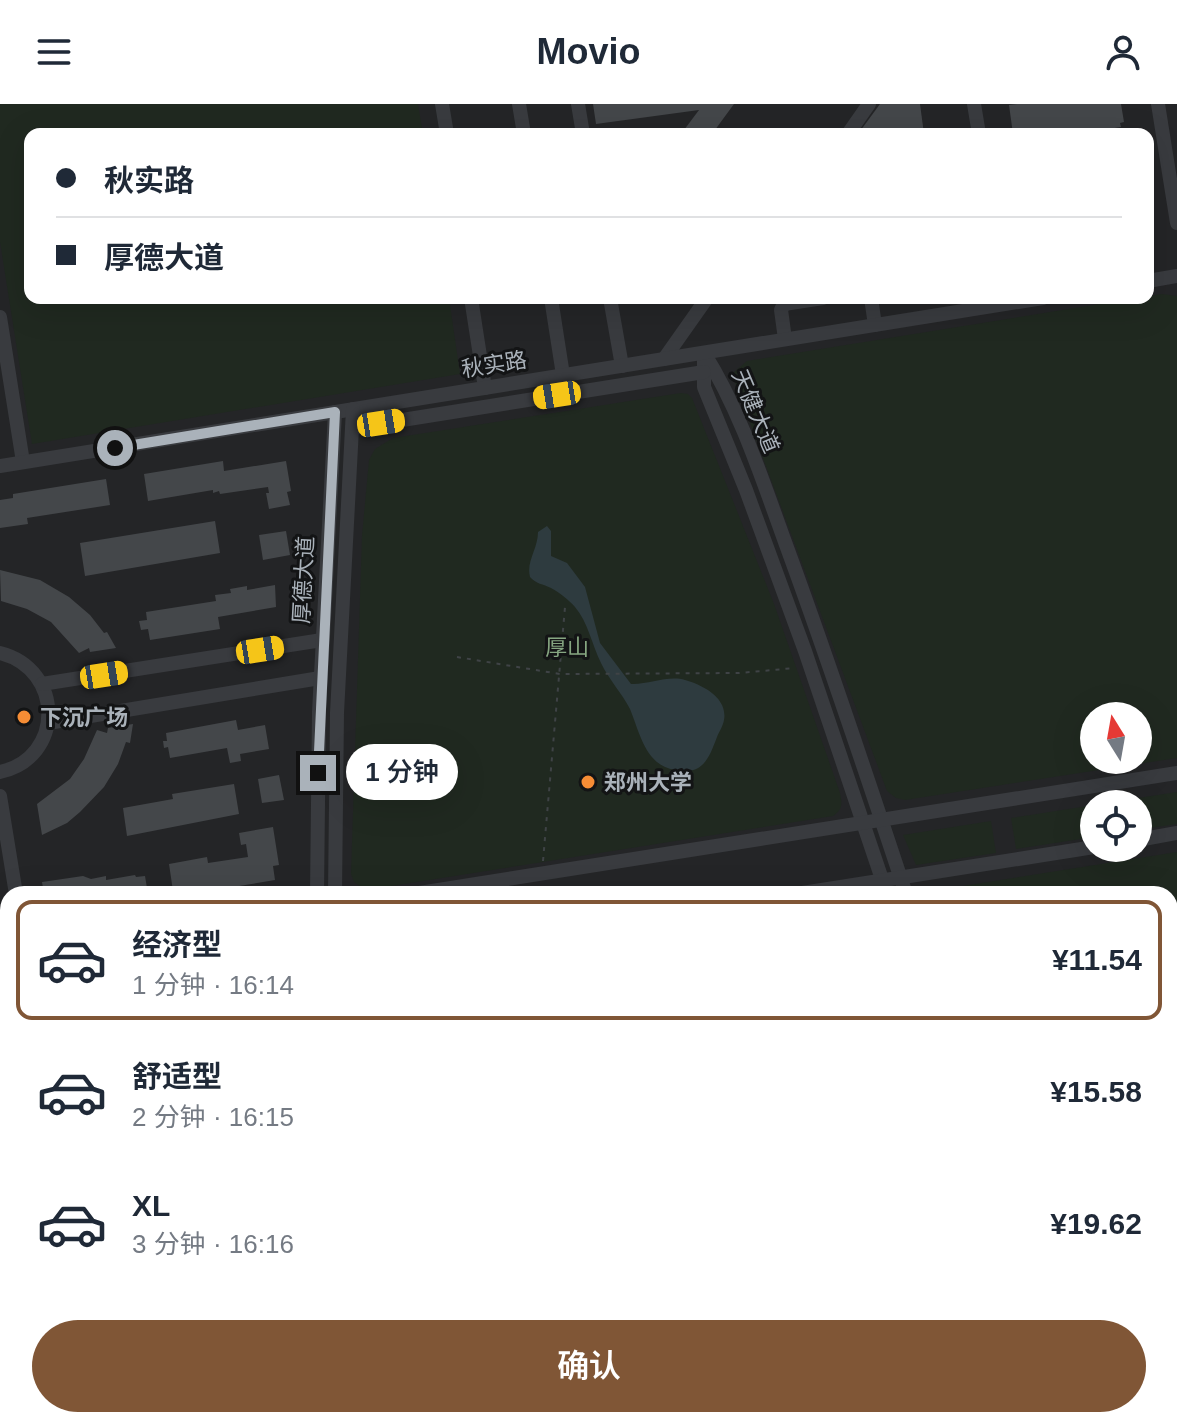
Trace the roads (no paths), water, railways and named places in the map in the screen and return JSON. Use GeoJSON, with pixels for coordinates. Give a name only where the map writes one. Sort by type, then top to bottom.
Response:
{"type":"FeatureCollection","features":[{"type":"Feature","properties":{"kind":"lane"},"geometry":{"type":"LineString","coordinates":[[442,104],[446,128]]}},
{"type":"Feature","properties":{"kind":"lane"},"geometry":{"type":"LineString","coordinates":[[519,104],[523,128]]}},
{"type":"Feature","properties":{"kind":"lane"},"geometry":{"type":"LineString","coordinates":[[578,104],[582,128]]}},
{"type":"Feature","properties":{"kind":"lane"},"geometry":{"type":"LineString","coordinates":[[852,128],[869,104]]}},
{"type":"Feature","properties":{"kind":"lane"},"geometry":{"type":"LineString","coordinates":[[974,104],[978,128]]}},
{"type":"Feature","properties":{"kind":"lane"},"geometry":{"type":"LineString","coordinates":[[1158,104],[1177,223]]}},
{"type":"Feature","properties":{"kind":"lane"},"geometry":{"type":"LineString","coordinates":[[1154,280],[1177,276]]}},
{"type":"Feature","properties":{"kind":"lane"},"geometry":{"type":"LineString","coordinates":[[472,304],[485,388]]}},
{"type":"Feature","properties":{"kind":"lane"},"geometry":{"type":"LineString","coordinates":[[552,304],[563,375]]}},
{"type":"Feature","properties":{"kind":"lane"},"geometry":{"type":"LineString","coordinates":[[611,304],[622,366]]}},
{"type":"Feature","properties":{"kind":"lane"},"geometry":{"type":"LineString","coordinates":[[664,359],[703,304]]}},
{"type":"Feature","properties":{"kind":"lane"},"geometry":{"type":"LineString","coordinates":[[784,304],[781,310],[785,339]]}},
{"type":"Feature","properties":{"kind":"lane"},"geometry":{"type":"LineString","coordinates":[[872,304],[875,325]]}},
{"type":"Feature","properties":{"kind":"lane","name":"秋实路"},"geometry":{"type":"LineString","coordinates":[[0,466],[875,325],[987,304]]}},
{"type":"Feature","properties":{"kind":"lane"},"geometry":{"type":"LineString","coordinates":[[0,317],[23,462]]}},
{"type":"Feature","properties":{"kind":"lane","name":"天健大道"},"geometry":{"type":"LineString","coordinates":[[704,353],[704,387],[746,490],[811,667],[884,886]]}},
{"type":"Feature","properties":{"kind":"lane","name":"天健大道"},"geometry":{"type":"LineString","coordinates":[[704,353],[721,380],[763,483],[823,644],[904,886]]}},
{"type":"Feature","properties":{"kind":"lane"},"geometry":{"type":"LineString","coordinates":[[352,428],[704,372]]}},
{"type":"Feature","properties":{"kind":"lane","name":"厚德大道"},"geometry":{"type":"LineString","coordinates":[[335,886],[337,713],[353,409]]}},
{"type":"Feature","properties":{"kind":"lane","name":"厚德大道"},"geometry":{"type":"LineString","coordinates":[[317,886],[320,678],[335,412]]}},
{"type":"Feature","properties":{"kind":"lane"},"geometry":{"type":"LineString","coordinates":[[42,684],[322,640]]}},
{"type":"Feature","properties":{"kind":"lane"},"geometry":{"type":"LineString","coordinates":[[0,653],[32,668],[47,697],[48,723],[43,739],[29,757],[10,770],[0,772]]}},
{"type":"Feature","properties":{"kind":"lane"},"geometry":{"type":"LineString","coordinates":[[48,723],[320,678]]}},
{"type":"Feature","properties":{"kind":"lane"},"geometry":{"type":"LineString","coordinates":[[465,886],[1177,773]]}},
{"type":"Feature","properties":{"kind":"lane"},"geometry":{"type":"LineString","coordinates":[[0,796],[15,886]]}},
{"type":"Feature","properties":{"kind":"lane"},"geometry":{"type":"LineString","coordinates":[[1152,837],[1177,833]]}},
{"type":"Feature","properties":{"kind":"lane"},"geometry":{"type":"LineString","coordinates":[[886,886],[901,877],[1080,849]]}},
{"type":"Feature","properties":{"kind":"place","name":"下沉广场"},"geometry":{"type":"Point","coordinates":[24,717]}},
{"type":"Feature","properties":{"kind":"place","name":"郑州大学"},"geometry":{"type":"Point","coordinates":[588,782]}},
{"type":"Feature","properties":{"kind":"park label","name":"厚山"},"geometry":{"type":"Point","coordinates":[567,647]}}]}
